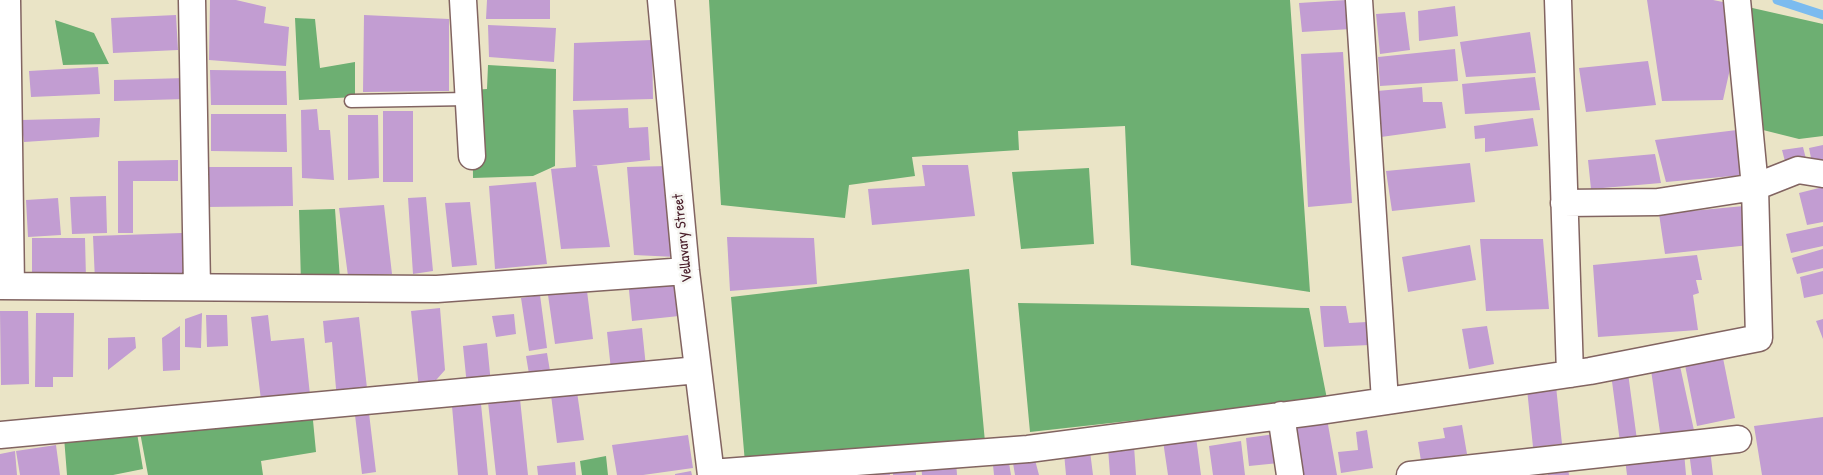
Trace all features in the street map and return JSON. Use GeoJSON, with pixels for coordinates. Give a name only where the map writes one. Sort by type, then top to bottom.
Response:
{"type":"FeatureCollection","features":[{"type":"Feature","properties":{"kind":"street"},"geometry":{"type":"LineString","coordinates":[[7,0],[6,286],[437,289],[686,271]]}},
{"type":"Feature","properties":{"kind":"street"},"geometry":{"type":"LineString","coordinates":[[192,0],[197,287]]}},
{"type":"Feature","properties":{"kind":"street"},"geometry":{"type":"LineString","coordinates":[[463,0],[472,156]]}},
{"type":"Feature","properties":{"kind":"street","name":"Vellavary Street"},"geometry":{"type":"LineString","coordinates":[[661,0],[686,271],[711,474]]}},
{"type":"Feature","properties":{"kind":"street"},"geometry":{"type":"LineString","coordinates":[[1359,0],[1385,401]]}},
{"type":"Feature","properties":{"kind":"street"},"geometry":{"type":"LineString","coordinates":[[1558,0],[1570,374]]}},
{"type":"Feature","properties":{"kind":"street"},"geometry":{"type":"LineString","coordinates":[[711,474],[1028,448],[1385,401],[1570,374],[1760,338],[1755,186],[1737,0]]}},
{"type":"Feature","properties":{"kind":"street"},"geometry":{"type":"LineString","coordinates":[[1564,203],[1658,202],[1755,186],[1798,170],[1823,174]]}},
{"type":"Feature","properties":{"kind":"street"},"geometry":{"type":"LineString","coordinates":[[0,435],[698,370]]}},
{"type":"Feature","properties":{"kind":"street"},"geometry":{"type":"LineString","coordinates":[[1281,415],[1290,475]]}},
{"type":"Feature","properties":{"kind":"street"},"geometry":{"type":"LineString","coordinates":[[1410,475],[1483,470],[1738,439]]}},
{"type":"Feature","properties":{"kind":"lane"},"geometry":{"type":"LineString","coordinates":[[352,102],[468,99]]}},
{"type":"Feature","properties":{"kind":"green space"},"geometry":{"type":"Polygon","coordinates":[[[709,0],[1290,0],[1310,292],[1131,265],[1125,126],[1018,131],[1019,150],[912,157],[915,176],[849,185],[845,218],[721,205],[709,0]]]}},
{"type":"Feature","properties":{"kind":"green space"},"geometry":{"type":"Polygon","coordinates":[[[1748,7],[1823,24],[1823,136],[1799,139],[1763,130],[1748,7]]]}},
{"type":"Feature","properties":{"kind":"green space"},"geometry":{"type":"Polygon","coordinates":[[[295,18],[315,19],[320,68],[355,62],[355,97],[299,100],[295,18]]]}},
{"type":"Feature","properties":{"kind":"green space"},"geometry":{"type":"Polygon","coordinates":[[[55,20],[94,33],[109,64],[63,65],[55,20]]]}},
{"type":"Feature","properties":{"kind":"green space"},"geometry":{"type":"Polygon","coordinates":[[[488,65],[556,69],[555,166],[533,176],[473,178],[472,90],[487,89],[488,65]]]}},
{"type":"Feature","properties":{"kind":"green space"},"geometry":{"type":"Polygon","coordinates":[[[1089,168],[1094,244],[1021,249],[1012,172],[1089,168]]]}},
{"type":"Feature","properties":{"kind":"green space"},"geometry":{"type":"Polygon","coordinates":[[[335,209],[340,280],[301,283],[299,210],[335,209]]]}},
{"type":"Feature","properties":{"kind":"green space"},"geometry":{"type":"Polygon","coordinates":[[[969,269],[985,442],[745,463],[731,297],[969,269]]]}},
{"type":"Feature","properties":{"kind":"green space"},"geometry":{"type":"Polygon","coordinates":[[[1018,303],[1309,308],[1327,399],[1030,432],[1018,303]]]}},
{"type":"Feature","properties":{"kind":"green space"},"geometry":{"type":"Polygon","coordinates":[[[312,410],[316,452],[261,461],[263,475],[148,475],[139,427],[312,410]]]}},
{"type":"Feature","properties":{"kind":"green space"},"geometry":{"type":"Polygon","coordinates":[[[136,427],[143,469],[113,475],[67,475],[64,437],[136,427]]]}},
{"type":"Feature","properties":{"kind":"green space"},"geometry":{"type":"Polygon","coordinates":[[[606,456],[608,475],[582,475],[580,461],[606,456]]]}},
{"type":"Feature","properties":{"kind":"building"},"geometry":{"type":"Polygon","coordinates":[[[210,0],[236,0],[266,7],[264,23],[289,27],[286,66],[209,60],[210,0]]]}},
{"type":"Feature","properties":{"kind":"building"},"geometry":{"type":"Polygon","coordinates":[[[487,0],[550,0],[550,19],[486,19],[487,0]]]}},
{"type":"Feature","properties":{"kind":"building"},"geometry":{"type":"Polygon","coordinates":[[[1347,0],[1351,29],[1302,32],[1299,3],[1347,0]]]}},
{"type":"Feature","properties":{"kind":"building"},"geometry":{"type":"Polygon","coordinates":[[[1647,0],[1713,0],[1723,2],[1732,60],[1723,100],[1662,101],[1647,0]]]}},
{"type":"Feature","properties":{"kind":"building"},"geometry":{"type":"Polygon","coordinates":[[[1455,6],[1458,36],[1419,41],[1418,11],[1455,6]]]}},
{"type":"Feature","properties":{"kind":"building"},"geometry":{"type":"Polygon","coordinates":[[[1405,12],[1410,50],[1380,54],[1376,14],[1405,12]]]}},
{"type":"Feature","properties":{"kind":"building"},"geometry":{"type":"Polygon","coordinates":[[[176,15],[178,50],[113,53],[111,18],[176,15]]]}},
{"type":"Feature","properties":{"kind":"building"},"geometry":{"type":"Polygon","coordinates":[[[364,15],[449,19],[449,91],[363,92],[364,15]]]}},
{"type":"Feature","properties":{"kind":"building"},"geometry":{"type":"Polygon","coordinates":[[[488,25],[556,28],[554,62],[489,57],[488,25]]]}},
{"type":"Feature","properties":{"kind":"building"},"geometry":{"type":"Polygon","coordinates":[[[1530,32],[1536,73],[1466,77],[1460,42],[1530,32]]]}},
{"type":"Feature","properties":{"kind":"building"},"geometry":{"type":"Polygon","coordinates":[[[652,40],[653,99],[573,101],[574,43],[652,40]]]}},
{"type":"Feature","properties":{"kind":"building"},"geometry":{"type":"Polygon","coordinates":[[[1455,49],[1458,81],[1380,86],[1378,57],[1455,49]]]}},
{"type":"Feature","properties":{"kind":"building"},"geometry":{"type":"Polygon","coordinates":[[[1343,52],[1352,203],[1308,207],[1301,54],[1343,52]]]}},
{"type":"Feature","properties":{"kind":"building"},"geometry":{"type":"Polygon","coordinates":[[[1648,61],[1656,105],[1586,112],[1579,68],[1648,61]]]}},
{"type":"Feature","properties":{"kind":"building"},"geometry":{"type":"Polygon","coordinates":[[[98,67],[100,94],[31,97],[29,71],[98,67]]]}},
{"type":"Feature","properties":{"kind":"building"},"geometry":{"type":"Polygon","coordinates":[[[210,70],[286,71],[287,105],[211,105],[210,70]]]}},
{"type":"Feature","properties":{"kind":"building"},"geometry":{"type":"Polygon","coordinates":[[[1535,77],[1540,110],[1465,114],[1462,84],[1535,77]]]}},
{"type":"Feature","properties":{"kind":"building"},"geometry":{"type":"Polygon","coordinates":[[[186,78],[186,99],[114,101],[114,80],[186,78]]]}},
{"type":"Feature","properties":{"kind":"building"},"geometry":{"type":"Polygon","coordinates":[[[1422,87],[1423,102],[1442,102],[1446,128],[1381,137],[1377,91],[1422,87]]]}},
{"type":"Feature","properties":{"kind":"building"},"geometry":{"type":"Polygon","coordinates":[[[628,108],[629,128],[648,127],[650,160],[591,166],[597,166],[610,247],[561,249],[551,169],[576,167],[573,110],[628,108]]]}},
{"type":"Feature","properties":{"kind":"building"},"geometry":{"type":"Polygon","coordinates":[[[317,109],[319,130],[330,130],[334,180],[302,178],[301,110],[317,109]]]}},
{"type":"Feature","properties":{"kind":"building"},"geometry":{"type":"Polygon","coordinates":[[[383,111],[413,111],[413,182],[383,182],[383,111]]]}},
{"type":"Feature","properties":{"kind":"building"},"geometry":{"type":"Polygon","coordinates":[[[211,114],[286,114],[287,152],[211,151],[211,114]]]}},
{"type":"Feature","properties":{"kind":"building"},"geometry":{"type":"Polygon","coordinates":[[[348,115],[378,115],[379,178],[348,180],[348,115]]]}},
{"type":"Feature","properties":{"kind":"building"},"geometry":{"type":"Polygon","coordinates":[[[100,118],[99,137],[24,142],[21,120],[100,118]]]}},
{"type":"Feature","properties":{"kind":"building"},"geometry":{"type":"Polygon","coordinates":[[[1533,118],[1538,146],[1485,152],[1485,138],[1475,139],[1474,126],[1533,118]]]}},
{"type":"Feature","properties":{"kind":"building"},"geometry":{"type":"Polygon","coordinates":[[[1737,130],[1744,175],[1666,182],[1655,140],[1737,130]]]}},
{"type":"Feature","properties":{"kind":"building"},"geometry":{"type":"Polygon","coordinates":[[[1823,145],[1823,167],[1813,168],[1809,148],[1823,145]]]}},
{"type":"Feature","properties":{"kind":"building"},"geometry":{"type":"Polygon","coordinates":[[[1803,147],[1808,167],[1787,169],[1782,150],[1803,147]]]}},
{"type":"Feature","properties":{"kind":"building"},"geometry":{"type":"Polygon","coordinates":[[[1655,154],[1661,183],[1591,189],[1588,160],[1655,154]]]}},
{"type":"Feature","properties":{"kind":"building"},"geometry":{"type":"Polygon","coordinates":[[[178,160],[178,181],[133,181],[133,233],[118,233],[118,161],[178,160]]]}},
{"type":"Feature","properties":{"kind":"building"},"geometry":{"type":"Polygon","coordinates":[[[1470,163],[1475,202],[1392,211],[1386,171],[1470,163]]]}},
{"type":"Feature","properties":{"kind":"building"},"geometry":{"type":"Polygon","coordinates":[[[922,165],[968,165],[975,216],[872,225],[868,189],[925,186],[922,165]]]}},
{"type":"Feature","properties":{"kind":"building"},"geometry":{"type":"Polygon","coordinates":[[[668,166],[676,257],[634,255],[627,167],[668,166]]]}},
{"type":"Feature","properties":{"kind":"building"},"geometry":{"type":"Polygon","coordinates":[[[206,167],[292,167],[293,206],[206,207],[206,167]]]}},
{"type":"Feature","properties":{"kind":"building"},"geometry":{"type":"Polygon","coordinates":[[[536,182],[547,264],[495,269],[489,186],[536,182]]]}},
{"type":"Feature","properties":{"kind":"building"},"geometry":{"type":"Polygon","coordinates":[[[1823,187],[1823,222],[1807,225],[1799,193],[1823,187]]]}},
{"type":"Feature","properties":{"kind":"building"},"geometry":{"type":"Polygon","coordinates":[[[106,196],[107,233],[72,234],[70,197],[106,196]]]}},
{"type":"Feature","properties":{"kind":"building"},"geometry":{"type":"Polygon","coordinates":[[[426,197],[433,271],[413,274],[408,198],[426,197]]]}},
{"type":"Feature","properties":{"kind":"building"},"geometry":{"type":"Polygon","coordinates":[[[58,198],[61,235],[28,237],[26,200],[58,198]]]}},
{"type":"Feature","properties":{"kind":"building"},"geometry":{"type":"Polygon","coordinates":[[[470,202],[477,265],[452,267],[445,203],[470,202]]]}},
{"type":"Feature","properties":{"kind":"building"},"geometry":{"type":"Polygon","coordinates":[[[384,205],[392,274],[348,276],[339,208],[384,205]]]}},
{"type":"Feature","properties":{"kind":"building"},"geometry":{"type":"Polygon","coordinates":[[[1744,206],[1750,245],[1665,254],[1659,214],[1744,206]]]}},
{"type":"Feature","properties":{"kind":"building"},"geometry":{"type":"Polygon","coordinates":[[[1823,226],[1823,246],[1791,253],[1786,234],[1823,226]]]}},
{"type":"Feature","properties":{"kind":"building"},"geometry":{"type":"Polygon","coordinates":[[[182,233],[184,278],[95,281],[93,236],[182,233]]]}},
{"type":"Feature","properties":{"kind":"building"},"geometry":{"type":"Polygon","coordinates":[[[727,237],[814,238],[817,284],[730,291],[727,237]]]}},
{"type":"Feature","properties":{"kind":"building"},"geometry":{"type":"Polygon","coordinates":[[[32,238],[85,238],[86,279],[32,279],[32,238]]]}},
{"type":"Feature","properties":{"kind":"building"},"geometry":{"type":"Polygon","coordinates":[[[1480,239],[1543,239],[1549,309],[1486,311],[1480,239]]]}},
{"type":"Feature","properties":{"kind":"building"},"geometry":{"type":"Polygon","coordinates":[[[1470,245],[1476,280],[1408,292],[1402,257],[1470,245]]]}},
{"type":"Feature","properties":{"kind":"building"},"geometry":{"type":"Polygon","coordinates":[[[1823,249],[1823,268],[1797,274],[1792,258],[1823,249]]]}},
{"type":"Feature","properties":{"kind":"building"},"geometry":{"type":"Polygon","coordinates":[[[1697,255],[1702,280],[1696,280],[1699,293],[1693,295],[1698,330],[1598,337],[1593,265],[1697,255]]]}},
{"type":"Feature","properties":{"kind":"building"},"geometry":{"type":"Polygon","coordinates":[[[1823,271],[1823,294],[1804,298],[1800,277],[1823,271]]]}},
{"type":"Feature","properties":{"kind":"building"},"geometry":{"type":"Polygon","coordinates":[[[676,276],[679,316],[632,321],[628,280],[676,276]]]}},
{"type":"Feature","properties":{"kind":"building"},"geometry":{"type":"Polygon","coordinates":[[[586,283],[593,339],[555,344],[547,288],[586,283]]]}},
{"type":"Feature","properties":{"kind":"building"},"geometry":{"type":"Polygon","coordinates":[[[540,295],[547,348],[529,351],[521,298],[540,295]]]}},
{"type":"Feature","properties":{"kind":"building"},"geometry":{"type":"Polygon","coordinates":[[[1320,306],[1346,306],[1349,323],[1367,322],[1370,345],[1324,347],[1320,306]]]}},
{"type":"Feature","properties":{"kind":"building"},"geometry":{"type":"Polygon","coordinates":[[[440,308],[445,370],[429,388],[419,389],[411,311],[440,308]]]}},
{"type":"Feature","properties":{"kind":"building"},"geometry":{"type":"Polygon","coordinates":[[[0,311],[28,311],[29,384],[1,385],[0,311]]]}},
{"type":"Feature","properties":{"kind":"building"},"geometry":{"type":"Polygon","coordinates":[[[36,313],[74,313],[73,377],[53,377],[53,387],[35,387],[36,313]]]}},
{"type":"Feature","properties":{"kind":"building"},"geometry":{"type":"Polygon","coordinates":[[[202,313],[201,348],[185,347],[185,319],[202,313]]]}},
{"type":"Feature","properties":{"kind":"building"},"geometry":{"type":"Polygon","coordinates":[[[514,314],[516,334],[496,337],[492,316],[514,314]]]}},
{"type":"Feature","properties":{"kind":"building"},"geometry":{"type":"Polygon","coordinates":[[[206,315],[227,315],[228,346],[207,347],[206,315]]]}},
{"type":"Feature","properties":{"kind":"building"},"geometry":{"type":"Polygon","coordinates":[[[268,315],[271,341],[304,338],[310,395],[261,400],[251,317],[268,315]]]}},
{"type":"Feature","properties":{"kind":"building"},"geometry":{"type":"Polygon","coordinates":[[[359,317],[368,397],[337,400],[332,342],[325,343],[323,321],[359,317]]]}},
{"type":"Feature","properties":{"kind":"building"},"geometry":{"type":"Polygon","coordinates":[[[1823,319],[1823,339],[1816,321],[1823,319]]]}},
{"type":"Feature","properties":{"kind":"building"},"geometry":{"type":"Polygon","coordinates":[[[180,326],[180,370],[163,371],[162,338],[180,326]]]}},
{"type":"Feature","properties":{"kind":"building"},"geometry":{"type":"Polygon","coordinates":[[[1487,326],[1494,364],[1469,369],[1462,329],[1487,326]]]}},
{"type":"Feature","properties":{"kind":"building"},"geometry":{"type":"Polygon","coordinates":[[[642,328],[646,367],[611,370],[607,332],[642,328]]]}},
{"type":"Feature","properties":{"kind":"building"},"geometry":{"type":"Polygon","coordinates":[[[135,337],[136,348],[108,370],[108,338],[135,337]]]}},
{"type":"Feature","properties":{"kind":"building"},"geometry":{"type":"Polygon","coordinates":[[[487,343],[491,384],[467,386],[463,346],[487,343]]]}},
{"type":"Feature","properties":{"kind":"building"},"geometry":{"type":"Polygon","coordinates":[[[547,353],[550,371],[529,374],[526,356],[547,353]]]}},
{"type":"Feature","properties":{"kind":"building"},"geometry":{"type":"Polygon","coordinates":[[[1723,358],[1735,418],[1697,426],[1685,365],[1723,358]]]}},
{"type":"Feature","properties":{"kind":"building"},"geometry":{"type":"Polygon","coordinates":[[[1680,366],[1695,435],[1661,439],[1651,370],[1680,366]]]}},
{"type":"Feature","properties":{"kind":"building"},"geometry":{"type":"Polygon","coordinates":[[[1628,373],[1637,440],[1620,442],[1611,374],[1628,373]]]}},
{"type":"Feature","properties":{"kind":"building"},"geometry":{"type":"Polygon","coordinates":[[[1556,386],[1562,444],[1533,447],[1527,389],[1556,386]]]}},
{"type":"Feature","properties":{"kind":"building"},"geometry":{"type":"Polygon","coordinates":[[[577,392],[584,440],[557,443],[551,395],[577,392]]]}},
{"type":"Feature","properties":{"kind":"building"},"geometry":{"type":"Polygon","coordinates":[[[520,399],[528,475],[496,475],[488,402],[520,399]]]}},
{"type":"Feature","properties":{"kind":"building"},"geometry":{"type":"Polygon","coordinates":[[[481,404],[488,475],[458,475],[452,406],[481,404]]]}},
{"type":"Feature","properties":{"kind":"building"},"geometry":{"type":"Polygon","coordinates":[[[369,413],[376,472],[362,474],[355,415],[369,413]]]}},
{"type":"Feature","properties":{"kind":"building"},"geometry":{"type":"Polygon","coordinates":[[[1823,417],[1823,475],[1762,475],[1754,426],[1823,417]]]}},
{"type":"Feature","properties":{"kind":"building"},"geometry":{"type":"Polygon","coordinates":[[[1327,419],[1337,475],[1301,475],[1291,420],[1327,419]]]}},
{"type":"Feature","properties":{"kind":"building"},"geometry":{"type":"Polygon","coordinates":[[[1462,425],[1467,454],[1421,461],[1418,442],[1445,438],[1443,428],[1462,425]]]}},
{"type":"Feature","properties":{"kind":"building"},"geometry":{"type":"Polygon","coordinates":[[[1367,430],[1373,468],[1341,473],[1338,452],[1358,450],[1356,432],[1367,430]]]}},
{"type":"Feature","properties":{"kind":"building"},"geometry":{"type":"Polygon","coordinates":[[[1275,434],[1279,463],[1249,466],[1246,438],[1275,434]]]}},
{"type":"Feature","properties":{"kind":"building"},"geometry":{"type":"Polygon","coordinates":[[[688,435],[693,468],[643,475],[617,475],[612,445],[688,435]]]}},
{"type":"Feature","properties":{"kind":"building"},"geometry":{"type":"Polygon","coordinates":[[[1196,437],[1201,475],[1168,475],[1163,441],[1196,437]]]}},
{"type":"Feature","properties":{"kind":"building"},"geometry":{"type":"Polygon","coordinates":[[[1241,441],[1245,475],[1213,475],[1209,446],[1241,441]]]}},
{"type":"Feature","properties":{"kind":"building"},"geometry":{"type":"Polygon","coordinates":[[[56,445],[60,475],[20,475],[16,451],[56,445]]]}},
{"type":"Feature","properties":{"kind":"building"},"geometry":{"type":"Polygon","coordinates":[[[1134,446],[1136,475],[1110,475],[1108,448],[1134,446]]]}},
{"type":"Feature","properties":{"kind":"building"},"geometry":{"type":"Polygon","coordinates":[[[1710,449],[1713,475],[1692,475],[1689,452],[1710,449]]]}},
{"type":"Feature","properties":{"kind":"building"},"geometry":{"type":"Polygon","coordinates":[[[15,451],[17,475],[0,475],[0,454],[15,451]]]}},
{"type":"Feature","properties":{"kind":"building"},"geometry":{"type":"Polygon","coordinates":[[[1090,451],[1093,475],[1066,475],[1064,453],[1090,451]]]}},
{"type":"Feature","properties":{"kind":"building"},"geometry":{"type":"Polygon","coordinates":[[[1684,452],[1686,475],[1627,475],[1625,459],[1684,452]]]}},
{"type":"Feature","properties":{"kind":"building"},"geometry":{"type":"Polygon","coordinates":[[[1035,460],[1039,475],[1015,475],[1013,463],[1035,460]]]}},
{"type":"Feature","properties":{"kind":"building"},"geometry":{"type":"Polygon","coordinates":[[[956,461],[957,475],[922,475],[921,464],[956,461]]]}},
{"type":"Feature","properties":{"kind":"building"},"geometry":{"type":"Polygon","coordinates":[[[1567,461],[1569,475],[1548,475],[1547,463],[1567,461]]]}},
{"type":"Feature","properties":{"kind":"building"},"geometry":{"type":"Polygon","coordinates":[[[575,462],[576,475],[538,475],[537,466],[575,462]]]}},
{"type":"Feature","properties":{"kind":"building"},"geometry":{"type":"Polygon","coordinates":[[[1009,463],[1011,475],[994,475],[993,465],[1009,463]]]}},
{"type":"Feature","properties":{"kind":"building"},"geometry":{"type":"Polygon","coordinates":[[[890,469],[890,475],[857,475],[890,469]]]}},
{"type":"Feature","properties":{"kind":"building"},"geometry":{"type":"Polygon","coordinates":[[[691,471],[692,475],[675,475],[675,474],[691,471]]]}},
{"type":"Feature","properties":{"kind":"building"},"geometry":{"type":"Polygon","coordinates":[[[916,472],[916,475],[893,475],[893,473],[916,472]]]}},
{"type":"Feature","properties":{"kind":"waterway"},"geometry":{"type":"LineString","coordinates":[[1777,0],[1823,15]]}}]}
